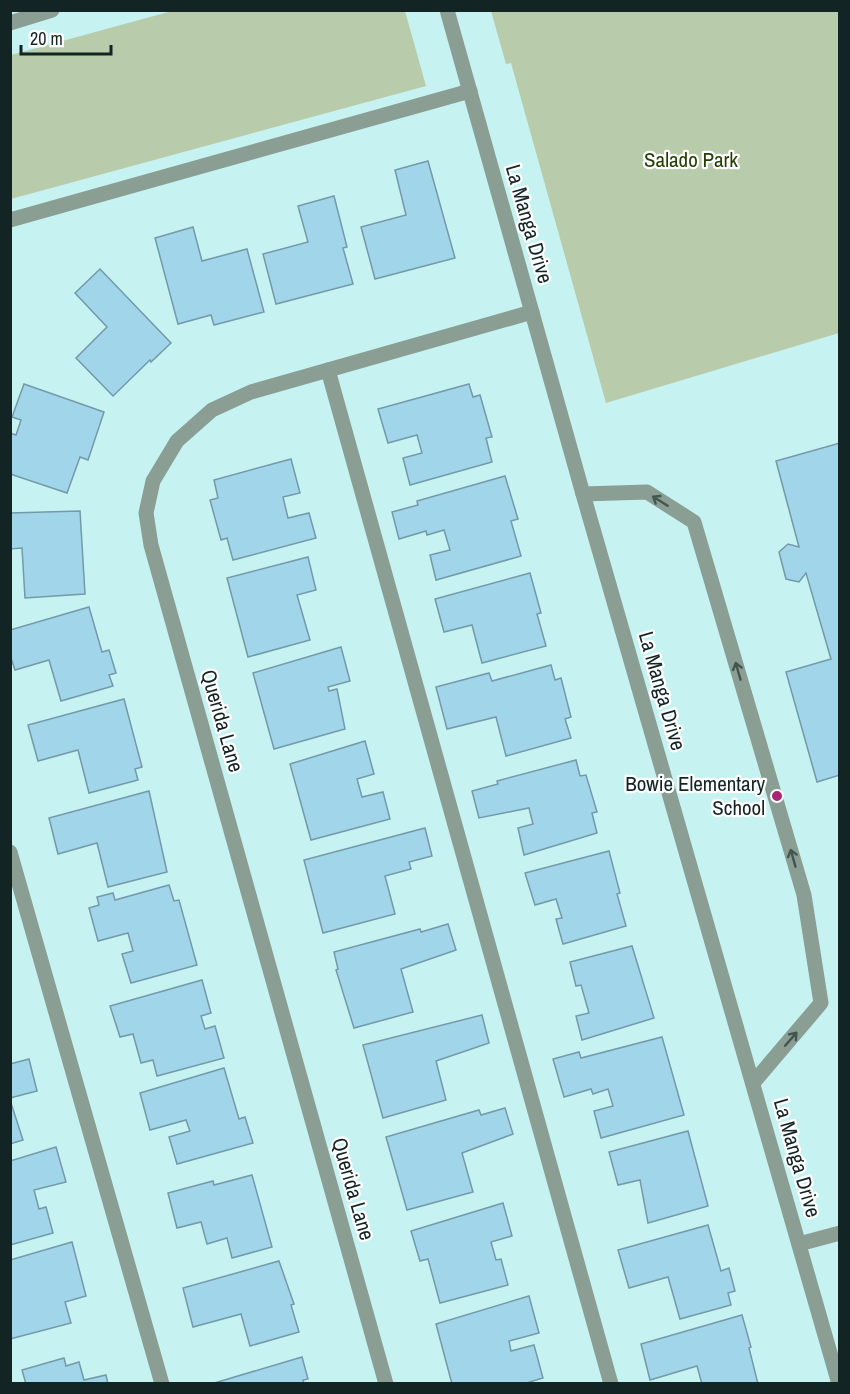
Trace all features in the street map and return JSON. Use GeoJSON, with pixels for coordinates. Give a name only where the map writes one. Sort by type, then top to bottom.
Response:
{"type":"FeatureCollection","features":[{"type":"Feature","properties":{"kind":"street"},"geometry":{"type":"LineString","coordinates":[[10,23],[25,15],[52,10]]}},
{"type":"Feature","properties":{"kind":"street","name":"La Manga Drive"},"geometry":{"type":"LineString","coordinates":[[447,10],[583,494],[839,1383]]}},
{"type":"Feature","properties":{"kind":"street"},"geometry":{"type":"LineString","coordinates":[[10,220],[470,91]]}},
{"type":"Feature","properties":{"kind":"street","name":"Querida Lane"},"geometry":{"type":"LineString","coordinates":[[386,1383],[151,545],[146,513],[153,481],[177,441],[212,410],[251,392],[532,312]]}},
{"type":"Feature","properties":{"kind":"street"},"geometry":{"type":"LineString","coordinates":[[328,370],[610,1383]]}},
{"type":"Feature","properties":{"kind":"street"},"geometry":{"type":"LineString","coordinates":[[583,494],[647,492],[694,522],[804,895],[822,1003],[753,1083]]}},
{"type":"Feature","properties":{"kind":"street"},"geometry":{"type":"LineString","coordinates":[[10,852],[162,1383]]}},
{"type":"Feature","properties":{"kind":"street"},"geometry":{"type":"LineString","coordinates":[[799,1244],[840,1233]]}},
{"type":"Feature","properties":{"kind":"green space"},"geometry":{"type":"Polygon","coordinates":[[[172,11],[405,11],[426,86],[11,199],[11,55],[172,11]]]}},
{"type":"Feature","properties":{"kind":"green space","name":"Salado Park"},"geometry":{"type":"Polygon","coordinates":[[[491,11],[839,11],[839,333],[606,403],[511,63],[506,64],[491,11]]]}},
{"type":"Feature","properties":{"kind":"building"},"geometry":{"type":"Polygon","coordinates":[[[428,161],[455,258],[375,279],[361,227],[406,215],[395,170],[428,161]]]}},
{"type":"Feature","properties":{"kind":"building"},"geometry":{"type":"Polygon","coordinates":[[[334,196],[347,247],[343,248],[353,284],[276,304],[263,254],[308,242],[298,206],[334,196]]]}},
{"type":"Feature","properties":{"kind":"building"},"geometry":{"type":"Polygon","coordinates":[[[193,227],[202,261],[247,249],[264,312],[214,325],[211,315],[178,324],[155,238],[193,227]]]}},
{"type":"Feature","properties":{"kind":"building"},"geometry":{"type":"Polygon","coordinates":[[[100,269],[171,343],[113,396],[76,358],[107,327],[75,293],[100,269]]]}},
{"type":"Feature","properties":{"kind":"building"},"geometry":{"type":"Polygon","coordinates":[[[24,384],[104,412],[88,460],[80,457],[67,493],[10,474],[10,433],[16,435],[21,420],[12,417],[24,384]]]}},
{"type":"Feature","properties":{"kind":"building"},"geometry":{"type":"Polygon","coordinates":[[[469,384],[473,397],[480,395],[492,437],[486,438],[492,462],[410,485],[403,458],[422,453],[417,435],[388,443],[378,409],[469,384]]]}},
{"type":"Feature","properties":{"kind":"building"},"geometry":{"type":"Polygon","coordinates":[[[840,443],[840,775],[817,782],[786,672],[831,659],[806,573],[799,582],[786,579],[779,552],[788,544],[799,547],[776,461],[840,443]]]}},
{"type":"Feature","properties":{"kind":"building"},"geometry":{"type":"Polygon","coordinates":[[[291,459],[300,493],[283,497],[288,518],[309,513],[316,538],[233,560],[227,538],[221,540],[210,500],[218,498],[214,480],[291,459]]]}},
{"type":"Feature","properties":{"kind":"building"},"geometry":{"type":"Polygon","coordinates":[[[505,476],[518,519],[511,521],[521,556],[436,580],[430,555],[450,550],[444,530],[427,535],[426,531],[399,539],[392,512],[418,505],[417,501],[505,476]]]}},
{"type":"Feature","properties":{"kind":"building"},"geometry":{"type":"Polygon","coordinates":[[[80,511],[85,594],[25,598],[22,548],[10,549],[10,513],[80,511]]]}},
{"type":"Feature","properties":{"kind":"building"},"geometry":{"type":"Polygon","coordinates":[[[308,557],[316,590],[297,595],[310,640],[248,657],[227,578],[308,557]]]}},
{"type":"Feature","properties":{"kind":"building"},"geometry":{"type":"Polygon","coordinates":[[[530,573],[541,613],[537,614],[546,646],[482,663],[472,625],[444,632],[435,599],[530,573]]]}},
{"type":"Feature","properties":{"kind":"building"},"geometry":{"type":"Polygon","coordinates":[[[89,607],[102,652],[109,650],[116,673],[109,675],[113,686],[61,701],[49,660],[15,670],[10,655],[10,630],[89,607]]]}},
{"type":"Feature","properties":{"kind":"building"},"geometry":{"type":"Polygon","coordinates":[[[341,647],[350,681],[328,687],[329,691],[337,689],[345,729],[274,749],[253,673],[341,647]]]}},
{"type":"Feature","properties":{"kind":"building"},"geometry":{"type":"Polygon","coordinates":[[[551,665],[555,680],[561,678],[571,717],[565,719],[571,738],[506,756],[496,717],[447,729],[436,687],[489,673],[492,681],[551,665]]]}},
{"type":"Feature","properties":{"kind":"building"},"geometry":{"type":"Polygon","coordinates":[[[124,699],[142,767],[135,769],[138,780],[89,793],[78,750],[38,761],[28,725],[124,699]]]}},
{"type":"Feature","properties":{"kind":"building"},"geometry":{"type":"Polygon","coordinates":[[[365,741],[374,774],[357,779],[362,797],[383,792],[390,819],[311,840],[290,764],[365,741]]]}},
{"type":"Feature","properties":{"kind":"building"},"geometry":{"type":"Polygon","coordinates":[[[576,760],[580,776],[586,775],[597,812],[592,813],[597,833],[524,855],[518,828],[533,824],[529,808],[479,818],[472,791],[498,784],[497,781],[576,760]]]}},
{"type":"Feature","properties":{"kind":"building"},"geometry":{"type":"Polygon","coordinates":[[[149,791],[167,872],[108,887],[97,843],[58,854],[49,818],[149,791]]]}},
{"type":"Feature","properties":{"kind":"building"},"geometry":{"type":"Polygon","coordinates":[[[425,828],[432,856],[409,862],[411,869],[385,876],[395,914],[323,933],[304,860],[425,828]]]}},
{"type":"Feature","properties":{"kind":"building"},"geometry":{"type":"Polygon","coordinates":[[[609,851],[626,926],[563,944],[556,919],[562,918],[556,899],[535,905],[525,873],[609,851]]]}},
{"type":"Feature","properties":{"kind":"building"},"geometry":{"type":"Polygon","coordinates":[[[169,885],[174,901],[179,900],[197,965],[131,983],[122,954],[133,951],[128,933],[98,941],[89,908],[99,905],[97,897],[113,893],[115,900],[169,885]]]}},
{"type":"Feature","properties":{"kind":"building"},"geometry":{"type":"Polygon","coordinates":[[[448,924],[456,950],[401,969],[413,1012],[354,1028],[336,970],[338,969],[334,952],[420,929],[421,932],[448,924]]]}},
{"type":"Feature","properties":{"kind":"building"},"geometry":{"type":"Polygon","coordinates":[[[632,946],[654,1018],[582,1040],[576,1016],[589,1013],[581,985],[576,986],[570,962],[632,946]]]}},
{"type":"Feature","properties":{"kind":"building"},"geometry":{"type":"Polygon","coordinates":[[[202,980],[211,1013],[201,1016],[205,1029],[215,1026],[224,1058],[157,1076],[153,1060],[141,1063],[133,1034],[120,1037],[110,1006],[202,980]]]}},
{"type":"Feature","properties":{"kind":"building"},"geometry":{"type":"Polygon","coordinates":[[[482,1015],[489,1043],[436,1061],[446,1100],[383,1118],[363,1045],[482,1015]]]}},
{"type":"Feature","properties":{"kind":"building"},"geometry":{"type":"Polygon","coordinates":[[[662,1037],[684,1115],[601,1138],[594,1111],[613,1106],[608,1089],[593,1094],[591,1089],[564,1097],[553,1059],[579,1052],[581,1058],[662,1037]]]}},
{"type":"Feature","properties":{"kind":"building"},"geometry":{"type":"Polygon","coordinates":[[[29,1059],[37,1091],[10,1098],[10,1064],[29,1059]]]}},
{"type":"Feature","properties":{"kind":"building"},"geometry":{"type":"Polygon","coordinates":[[[224,1068],[239,1119],[245,1117],[253,1143],[177,1164],[169,1137],[190,1131],[186,1120],[150,1130],[140,1093],[224,1068]]]}},
{"type":"Feature","properties":{"kind":"building"},"geometry":{"type":"Polygon","coordinates":[[[10,1100],[23,1140],[10,1144],[10,1100]]]}},
{"type":"Feature","properties":{"kind":"building"},"geometry":{"type":"Polygon","coordinates":[[[505,1108],[513,1134],[462,1153],[473,1192],[407,1210],[386,1137],[479,1110],[481,1115],[505,1108]]]}},
{"type":"Feature","properties":{"kind":"building"},"geometry":{"type":"Polygon","coordinates":[[[688,1131],[708,1206],[648,1223],[640,1180],[618,1185],[609,1152],[688,1131]]]}},
{"type":"Feature","properties":{"kind":"building"},"geometry":{"type":"Polygon","coordinates":[[[56,1147],[66,1182],[34,1190],[39,1209],[46,1207],[53,1233],[10,1245],[10,1161],[56,1147]]]}},
{"type":"Feature","properties":{"kind":"building"},"geometry":{"type":"Polygon","coordinates":[[[252,1175],[272,1247],[232,1258],[227,1238],[207,1244],[201,1222],[177,1228],[168,1193],[213,1181],[214,1185],[252,1175]]]}},
{"type":"Feature","properties":{"kind":"building"},"geometry":{"type":"Polygon","coordinates":[[[503,1203],[512,1236],[491,1242],[496,1260],[501,1259],[508,1285],[440,1303],[428,1259],[420,1261],[411,1231],[503,1203]]]}},
{"type":"Feature","properties":{"kind":"building"},"geometry":{"type":"Polygon","coordinates":[[[708,1225],[721,1271],[729,1268],[735,1291],[728,1293],[731,1305],[680,1319],[668,1277],[629,1288],[618,1250],[708,1225]]]}},
{"type":"Feature","properties":{"kind":"building"},"geometry":{"type":"Polygon","coordinates":[[[72,1242],[86,1296],[65,1302],[71,1323],[10,1339],[10,1260],[72,1242]]]}},
{"type":"Feature","properties":{"kind":"building"},"geometry":{"type":"Polygon","coordinates":[[[279,1261],[294,1304],[291,1305],[299,1332],[250,1346],[241,1314],[193,1327],[183,1288],[279,1261]]]}},
{"type":"Feature","properties":{"kind":"building"},"geometry":{"type":"Polygon","coordinates":[[[529,1296],[539,1333],[509,1341],[511,1351],[534,1345],[543,1378],[523,1384],[452,1384],[436,1324],[529,1296]]]}},
{"type":"Feature","properties":{"kind":"building"},"geometry":{"type":"Polygon","coordinates":[[[742,1315],[758,1384],[702,1384],[697,1366],[650,1380],[641,1344],[742,1315]]]}},
{"type":"Feature","properties":{"kind":"building"},"geometry":{"type":"Polygon","coordinates":[[[302,1357],[308,1379],[303,1380],[304,1384],[211,1384],[302,1357]]]}},
{"type":"Feature","properties":{"kind":"building"},"geometry":{"type":"Polygon","coordinates":[[[64,1358],[66,1366],[79,1362],[84,1380],[106,1375],[108,1384],[26,1384],[22,1370],[64,1358]]]}},
{"type":"Feature","properties":{"kind":"place","name":"Bowie Elementary School"},"geometry":{"type":"Point","coordinates":[777,796]}}]}
